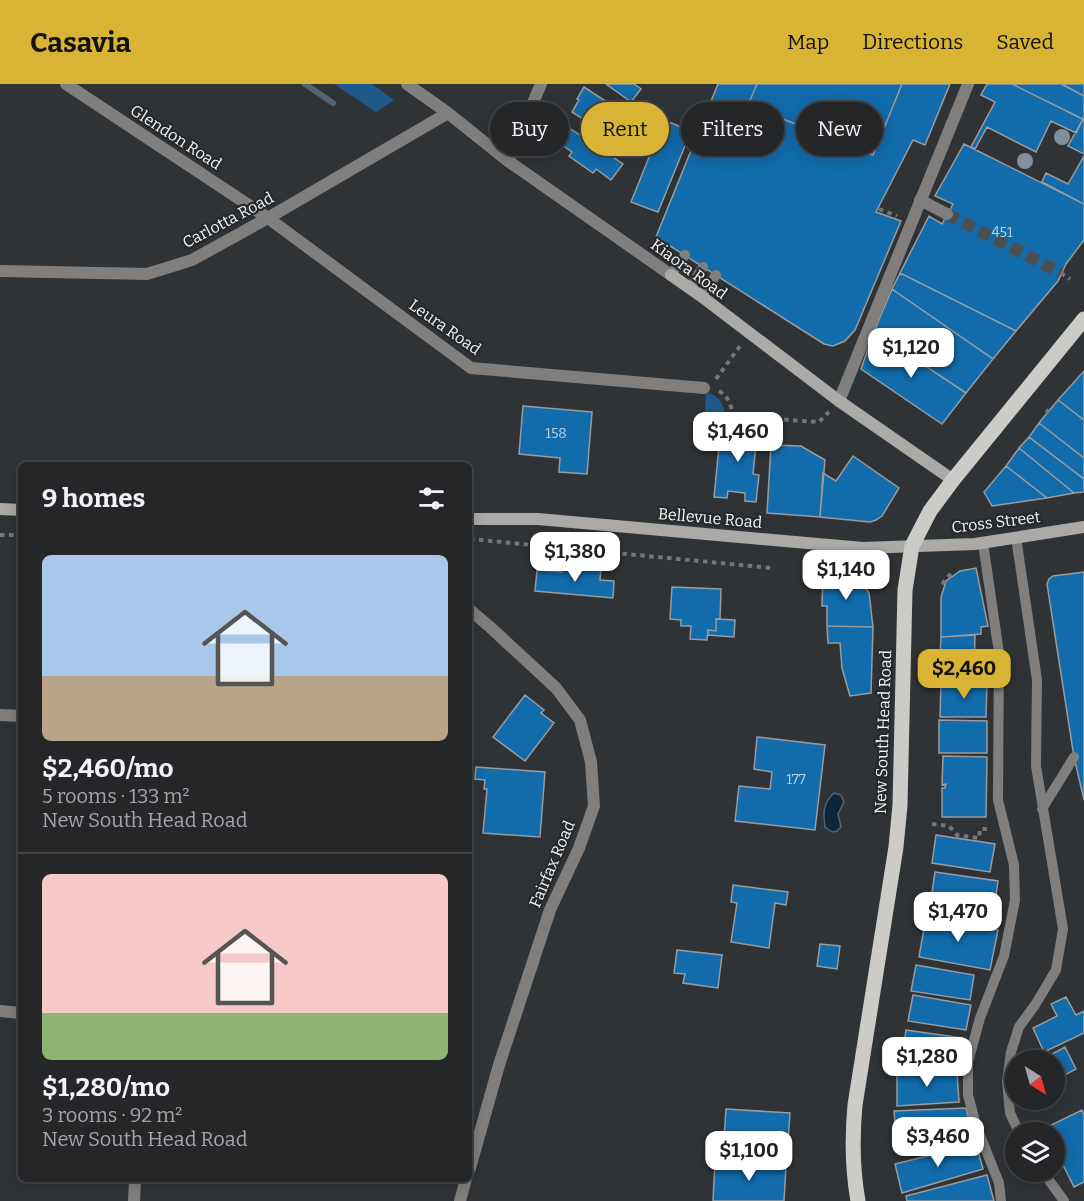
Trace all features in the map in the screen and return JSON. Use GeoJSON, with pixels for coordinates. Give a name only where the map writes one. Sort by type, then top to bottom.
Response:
{"type":"FeatureCollection","features":[{"type":"Feature","properties":{"kind":"main road","name":"New South Head Road"},"geometry":{"type":"LineString","coordinates":[[858,1201],[852,1161],[855,1105],[896,847],[900,805],[905,591],[912,546],[930,511],[952,480],[1084,319]]}},
{"type":"Feature","properties":{"kind":"street","name":"Glendon Road"},"geometry":{"type":"LineString","coordinates":[[66,84],[268,218]]}},
{"type":"Feature","properties":{"kind":"street","name":"Kiaora Road"},"geometry":{"type":"LineString","coordinates":[[407,84],[508,161],[690,288],[839,401],[952,480]]}},
{"type":"Feature","properties":{"kind":"street"},"geometry":{"type":"LineString","coordinates":[[508,161],[541,84]]}},
{"type":"Feature","properties":{"kind":"street"},"geometry":{"type":"LineString","coordinates":[[839,401],[968,84]]}},
{"type":"Feature","properties":{"kind":"street","name":"Carlotta Road"},"geometry":{"type":"LineString","coordinates":[[0,271],[147,274],[192,260],[448,113]]}},
{"type":"Feature","properties":{"kind":"street"},"geometry":{"type":"LineString","coordinates":[[920,200],[947,214]]}},
{"type":"Feature","properties":{"kind":"street","name":"Leura Road"},"geometry":{"type":"LineString","coordinates":[[268,218],[471,368],[704,388]]}},
{"type":"Feature","properties":{"kind":"street"},"geometry":{"type":"LineString","coordinates":[[0,509],[18,510]]}},
{"type":"Feature","properties":{"kind":"street","name":"Bellevue Road"},"geometry":{"type":"LineString","coordinates":[[472,519],[538,519],[863,548],[912,546]]}},
{"type":"Feature","properties":{"kind":"street","name":"Cross Street"},"geometry":{"type":"LineString","coordinates":[[912,546],[983,543],[1084,527]]}},
{"type":"Feature","properties":{"kind":"street","name":"Fairfax Road"},"geometry":{"type":"LineString","coordinates":[[472,612],[556,688],[580,720],[591,762],[594,806],[579,848],[550,910],[472,1161]]}},
{"type":"Feature","properties":{"kind":"street"},"geometry":{"type":"LineString","coordinates":[[0,716],[18,716]]}},
{"type":"Feature","properties":{"kind":"street"},"geometry":{"type":"LineString","coordinates":[[0,1011],[18,1013]]}},
{"type":"Feature","properties":{"kind":"street"},"geometry":{"type":"LineString","coordinates":[[134,1201],[135,1182]]}},
{"type":"Feature","properties":{"kind":"street"},"geometry":{"type":"LineString","coordinates":[[460,1201],[465,1182]]}},
{"type":"Feature","properties":{"kind":"lane"},"geometry":{"type":"LineString","coordinates":[[671,275],[685,255]]}},
{"type":"Feature","properties":{"kind":"lane"},"geometry":{"type":"LineString","coordinates":[[690,288],[703,267]]}},
{"type":"Feature","properties":{"kind":"lane"},"geometry":{"type":"LineString","coordinates":[[701,296],[716,275]]}},
{"type":"Feature","properties":{"kind":"lane"},"geometry":{"type":"LineString","coordinates":[[1014,1122],[1010,1113],[1007,1082],[1011,1052],[1019,1027],[1056,970],[1063,929],[1036,766],[1037,680],[1016,537]]}},
{"type":"Feature","properties":{"kind":"lane"},"geometry":{"type":"LineString","coordinates":[[983,543],[999,653],[998,800],[1014,865],[1015,900],[1004,956],[980,1018],[969,1062],[968,1095],[976,1125],[999,1183],[1001,1201]]}},
{"type":"Feature","properties":{"kind":"lane"},"geometry":{"type":"LineString","coordinates":[[1042,809],[1074,757]]}},
{"type":"Feature","properties":{"kind":"lane"},"geometry":{"type":"LineString","coordinates":[[1050,1182],[1064,1201]]}},
{"type":"Feature","properties":{"kind":"path"},"geometry":{"type":"LineString","coordinates":[[1061,273],[1070,279]]}},
{"type":"Feature","properties":{"kind":"path"},"geometry":{"type":"LineString","coordinates":[[749,334],[713,384],[705,383],[704,388],[717,390],[725,395],[731,403],[733,416],[819,422],[839,401]]}},
{"type":"Feature","properties":{"kind":"path"},"geometry":{"type":"LineString","coordinates":[[0,535],[18,535]]}},
{"type":"Feature","properties":{"kind":"path"},"geometry":{"type":"LineString","coordinates":[[472,539],[772,568]]}},
{"type":"Feature","properties":{"kind":"path"},"geometry":{"type":"LineString","coordinates":[[942,584],[953,571]]}},
{"type":"Feature","properties":{"kind":"path"},"geometry":{"type":"LineString","coordinates":[[932,824],[949,826],[957,835],[979,838],[980,828],[988,829]]}},
{"type":"Feature","properties":{"kind":"path"},"geometry":{"type":"LineString","coordinates":[[918,913],[1010,929]]}},
{"type":"Feature","properties":{"kind":"shaded area"},"geometry":{"type":"Polygon","coordinates":[[[334,84],[372,84],[394,100],[376,112],[334,84]]]}},
{"type":"Feature","properties":{"kind":"shaded area"},"geometry":{"type":"Polygon","coordinates":[[[706,393],[714,395],[719,400],[725,414],[705,413],[706,393]]]}},
{"type":"Feature","properties":{"kind":"shaded area"},"geometry":{"type":"Polygon","coordinates":[[[834,793],[841,795],[844,802],[838,814],[841,827],[832,832],[825,827],[824,813],[826,804],[834,793]]]}},
{"type":"Feature","properties":{"kind":"building"},"geometry":{"type":"Polygon","coordinates":[[[606,84],[634,84],[641,89],[631,102],[606,84]]]}},
{"type":"Feature","properties":{"kind":"building"},"geometry":{"type":"Polygon","coordinates":[[[718,84],[950,84],[925,145],[913,140],[876,212],[901,221],[855,330],[845,341],[833,346],[824,344],[656,237],[689,156],[784,156],[784,102],[711,102],[718,84]]]}},
{"type":"Feature","properties":{"kind":"building"},"geometry":{"type":"Polygon","coordinates":[[[757,84],[902,84],[883,131],[883,102],[796,102],[796,124],[784,119],[784,102],[749,102],[757,84]]]}},
{"type":"Feature","properties":{"kind":"building"},"geometry":{"type":"Polygon","coordinates":[[[987,84],[1012,84],[1083,119],[1076,133],[1051,121],[1036,152],[987,127],[975,149],[971,147],[995,102],[981,95],[987,84]]]}},
{"type":"Feature","properties":{"kind":"building"},"geometry":{"type":"Polygon","coordinates":[[[1012,84],[1061,84],[1084,96],[1084,120],[1012,84]]]}},
{"type":"Feature","properties":{"kind":"building"},"geometry":{"type":"Polygon","coordinates":[[[1062,84],[1084,84],[1084,96],[1062,84]]]}},
{"type":"Feature","properties":{"kind":"building"},"geometry":{"type":"Polygon","coordinates":[[[584,87],[607,102],[581,102],[581,118],[572,112],[579,100],[577,99],[584,87]]]}},
{"type":"Feature","properties":{"kind":"building"},"geometry":{"type":"Polygon","coordinates":[[[1084,120],[1084,154],[1068,146],[1084,120]]]}},
{"type":"Feature","properties":{"kind":"building"},"geometry":{"type":"Polygon","coordinates":[[[669,122],[681,127],[681,156],[658,212],[631,202],[650,156],[669,156],[669,122]]]}},
{"type":"Feature","properties":{"kind":"building"},"geometry":{"type":"Polygon","coordinates":[[[569,128],[581,136],[581,156],[611,156],[623,164],[611,180],[596,169],[593,173],[569,156],[572,152],[569,150],[569,128]]]}},
{"type":"Feature","properties":{"kind":"building"},"geometry":{"type":"Polygon","coordinates":[[[964,144],[1084,204],[1084,240],[1066,264],[1058,281],[1016,331],[900,273],[929,216],[942,224],[953,204],[935,196],[964,144]]]}},
{"type":"Feature","properties":{"kind":"building"},"geometry":{"type":"Polygon","coordinates":[[[1084,156],[1084,204],[1042,182],[1046,173],[1068,184],[1084,156]]]}},
{"type":"Feature","properties":{"kind":"building"},"geometry":{"type":"Polygon","coordinates":[[[900,273],[1016,331],[993,359],[892,289],[900,273]]]}},
{"type":"Feature","properties":{"kind":"building"},"geometry":{"type":"Polygon","coordinates":[[[892,289],[993,359],[966,393],[874,332],[892,289]]]}},
{"type":"Feature","properties":{"kind":"building"},"geometry":{"type":"Polygon","coordinates":[[[874,332],[966,393],[942,424],[861,369],[874,332]]]}},
{"type":"Feature","properties":{"kind":"building"},"geometry":{"type":"Polygon","coordinates":[[[1084,371],[1084,420],[1058,400],[1084,371]]]}},
{"type":"Feature","properties":{"kind":"building"},"geometry":{"type":"Polygon","coordinates":[[[1058,400],[1084,420],[1084,458],[1039,423],[1058,400]]]}},
{"type":"Feature","properties":{"kind":"building"},"geometry":{"type":"Polygon","coordinates":[[[523,406],[592,412],[587,474],[559,472],[560,458],[519,454],[523,406]]]}},
{"type":"Feature","properties":{"kind":"building"},"geometry":{"type":"Polygon","coordinates":[[[1039,423],[1084,458],[1084,479],[1029,437],[1039,423]]]}},
{"type":"Feature","properties":{"kind":"building"},"geometry":{"type":"Polygon","coordinates":[[[721,427],[763,431],[762,444],[756,444],[753,474],[759,475],[756,502],[745,501],[745,493],[728,491],[727,498],[714,497],[721,427]]]}},
{"type":"Feature","properties":{"kind":"building"},"geometry":{"type":"Polygon","coordinates":[[[1029,437],[1084,479],[1084,492],[1074,493],[1019,448],[1029,437]]]}},
{"type":"Feature","properties":{"kind":"building"},"geometry":{"type":"Polygon","coordinates":[[[771,445],[801,446],[825,460],[820,517],[767,513],[771,445]]]}},
{"type":"Feature","properties":{"kind":"building"},"geometry":{"type":"Polygon","coordinates":[[[1019,448],[1074,493],[1047,498],[1006,466],[1019,448]]]}},
{"type":"Feature","properties":{"kind":"building"},"geometry":{"type":"Polygon","coordinates":[[[853,456],[899,488],[882,516],[876,520],[870,522],[820,517],[823,473],[836,481],[853,456]]]}},
{"type":"Feature","properties":{"kind":"building"},"geometry":{"type":"Polygon","coordinates":[[[1006,466],[1047,498],[992,506],[984,492],[1006,466]]]}},
{"type":"Feature","properties":{"kind":"building"},"geometry":{"type":"Polygon","coordinates":[[[582,567],[601,568],[600,580],[614,581],[613,598],[535,591],[537,570],[562,572],[562,568],[582,570],[582,567]]]}},
{"type":"Feature","properties":{"kind":"building"},"geometry":{"type":"Polygon","coordinates":[[[976,568],[988,626],[981,627],[981,634],[941,637],[941,597],[946,581],[960,571],[976,568]]]}},
{"type":"Feature","properties":{"kind":"building"},"geometry":{"type":"Polygon","coordinates":[[[823,572],[849,573],[858,577],[869,593],[873,627],[827,626],[827,606],[822,606],[823,572]]]}},
{"type":"Feature","properties":{"kind":"building"},"geometry":{"type":"Polygon","coordinates":[[[1084,572],[1084,800],[1074,757],[1047,584],[1053,576],[1084,572]]]}},
{"type":"Feature","properties":{"kind":"building"},"geometry":{"type":"Polygon","coordinates":[[[672,587],[721,589],[720,619],[716,619],[716,631],[708,630],[707,640],[690,639],[691,626],[681,626],[681,620],[670,619],[672,587]]]}},
{"type":"Feature","properties":{"kind":"building"},"geometry":{"type":"Polygon","coordinates":[[[716,619],[735,620],[734,637],[708,635],[708,630],[716,631],[716,619]]]}},
{"type":"Feature","properties":{"kind":"building"},"geometry":{"type":"Polygon","coordinates":[[[827,626],[873,627],[871,693],[850,696],[842,668],[840,643],[828,643],[827,626]]]}},
{"type":"Feature","properties":{"kind":"building"},"geometry":{"type":"Polygon","coordinates":[[[975,635],[974,679],[939,678],[941,637],[975,635]]]}},
{"type":"Feature","properties":{"kind":"building"},"geometry":{"type":"Polygon","coordinates":[[[941,682],[987,682],[986,717],[940,717],[941,682]]]}},
{"type":"Feature","properties":{"kind":"building"},"geometry":{"type":"Polygon","coordinates":[[[525,695],[544,710],[541,713],[554,723],[525,761],[493,737],[525,695]]]}},
{"type":"Feature","properties":{"kind":"building"},"geometry":{"type":"Polygon","coordinates":[[[939,720],[987,721],[987,753],[939,753],[939,720]]]}},
{"type":"Feature","properties":{"kind":"building"},"geometry":{"type":"Polygon","coordinates":[[[757,737],[825,745],[815,830],[735,821],[739,786],[770,789],[772,772],[754,769],[757,737]]]}},
{"type":"Feature","properties":{"kind":"building"},"geometry":{"type":"Polygon","coordinates":[[[943,756],[987,757],[986,817],[942,817],[942,788],[945,788],[946,784],[942,785],[943,756]]]}},
{"type":"Feature","properties":{"kind":"building"},"geometry":{"type":"Polygon","coordinates":[[[476,767],[545,772],[540,837],[483,833],[487,789],[484,789],[485,780],[475,779],[476,767]]]}},
{"type":"Feature","properties":{"kind":"building"},"geometry":{"type":"Polygon","coordinates":[[[936,835],[995,844],[990,872],[932,863],[936,835]]]}},
{"type":"Feature","properties":{"kind":"building"},"geometry":{"type":"Polygon","coordinates":[[[935,872],[998,881],[992,922],[929,912],[935,872]]]}},
{"type":"Feature","properties":{"kind":"building"},"geometry":{"type":"Polygon","coordinates":[[[733,885],[788,892],[786,905],[775,903],[769,948],[731,942],[737,903],[731,902],[733,885]]]}},
{"type":"Feature","properties":{"kind":"building"},"geometry":{"type":"Polygon","coordinates":[[[926,917],[998,930],[990,970],[919,957],[926,917]]]}},
{"type":"Feature","properties":{"kind":"building"},"geometry":{"type":"Polygon","coordinates":[[[820,944],[840,946],[837,969],[817,966],[820,944]]]}},
{"type":"Feature","properties":{"kind":"building"},"geometry":{"type":"Polygon","coordinates":[[[677,950],[722,955],[718,988],[683,983],[685,974],[674,973],[677,950]]]}},
{"type":"Feature","properties":{"kind":"building"},"geometry":{"type":"Polygon","coordinates":[[[916,965],[974,975],[970,1000],[911,991],[916,965]]]}},
{"type":"Feature","properties":{"kind":"building"},"geometry":{"type":"Polygon","coordinates":[[[913,995],[971,1005],[966,1030],[908,1021],[913,995]]]}},
{"type":"Feature","properties":{"kind":"building"},"geometry":{"type":"Polygon","coordinates":[[[1066,997],[1076,1015],[1084,1011],[1084,1033],[1048,1050],[1043,1050],[1033,1028],[1057,1016],[1051,1004],[1066,997]]]}},
{"type":"Feature","properties":{"kind":"building"},"geometry":{"type":"Polygon","coordinates":[[[906,1030],[962,1038],[958,1064],[931,1060],[930,1065],[901,1061],[906,1030]]]}},
{"type":"Feature","properties":{"kind":"building"},"geometry":{"type":"Polygon","coordinates":[[[1065,1047],[1076,1069],[1065,1075],[1065,1050],[1059,1050],[1065,1047]]]}},
{"type":"Feature","properties":{"kind":"building"},"geometry":{"type":"Polygon","coordinates":[[[897,1072],[957,1072],[959,1102],[897,1106],[897,1072]]]}},
{"type":"Feature","properties":{"kind":"building"},"geometry":{"type":"Polygon","coordinates":[[[966,1108],[973,1136],[935,1139],[933,1131],[929,1132],[929,1143],[897,1145],[894,1111],[966,1108]]]}},
{"type":"Feature","properties":{"kind":"building"},"geometry":{"type":"Polygon","coordinates":[[[726,1109],[790,1113],[787,1157],[723,1153],[726,1109]]]}},
{"type":"Feature","properties":{"kind":"building"},"geometry":{"type":"Polygon","coordinates":[[[1082,1110],[1084,1115],[1084,1182],[1074,1187],[1065,1169],[1065,1122],[1057,1122],[1082,1110]]]}},
{"type":"Feature","properties":{"kind":"building"},"geometry":{"type":"Polygon","coordinates":[[[976,1144],[983,1169],[902,1193],[895,1164],[976,1144]]]}},
{"type":"Feature","properties":{"kind":"building"},"geometry":{"type":"Polygon","coordinates":[[[715,1162],[786,1166],[784,1201],[713,1201],[715,1162]]]}},
{"type":"Feature","properties":{"kind":"building"},"geometry":{"type":"Polygon","coordinates":[[[987,1175],[994,1201],[907,1201],[906,1196],[987,1175]]]}},
{"type":"Feature","properties":{"kind":"waterway"},"geometry":{"type":"LineString","coordinates":[[305,84],[333,103]]}},
{"type":"Feature","properties":{"kind":"tunnel"},"geometry":{"type":"LineString","coordinates":[[947,214],[1061,273]]}}]}
